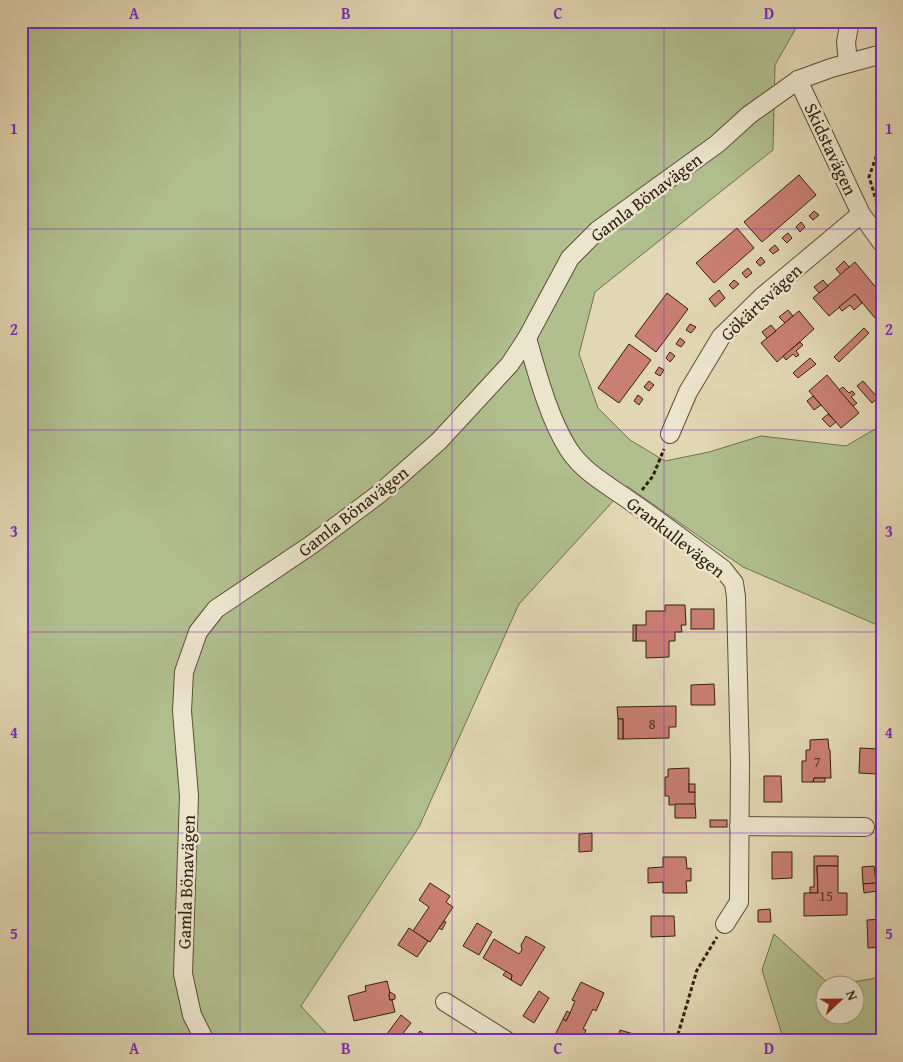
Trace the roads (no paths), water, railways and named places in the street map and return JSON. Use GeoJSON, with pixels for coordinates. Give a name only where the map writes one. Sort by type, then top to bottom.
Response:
{"type":"FeatureCollection","features":[{"type":"Feature","properties":{"kind":"street"},"geometry":{"type":"LineString","coordinates":[[848,63],[846,42],[850,21]]}},
{"type":"Feature","properties":{"kind":"street","name":"Gamla Bönavägen"},"geometry":{"type":"LineString","coordinates":[[205,1041],[192,1015],[183,974],[189,796],[182,711],[184,672],[198,632],[216,610],[380,494],[439,441],[510,364],[527,338],[570,258],[598,230],[718,144],[749,116],[792,84],[848,63],[882,54]]}},
{"type":"Feature","properties":{"kind":"street","name":"Skidstavägen"},"geometry":{"type":"LineString","coordinates":[[792,84],[861,214],[882,243]]}},
{"type":"Feature","properties":{"kind":"street","name":"Gökärtsvägen"},"geometry":{"type":"LineString","coordinates":[[670,434],[688,392],[721,337],[763,296],[861,214]]}},
{"type":"Feature","properties":{"kind":"street","name":"Grankullevägen"},"geometry":{"type":"LineString","coordinates":[[527,338],[539,382],[569,450],[588,473],[633,502],[723,569],[734,583],[740,763],[738,902],[725,924]]}},
{"type":"Feature","properties":{"kind":"street"},"geometry":{"type":"LineString","coordinates":[[739,826],[864,827]]}},
{"type":"Feature","properties":{"kind":"street"},"geometry":{"type":"LineString","coordinates":[[445,1002],[507,1041]]}}]}
